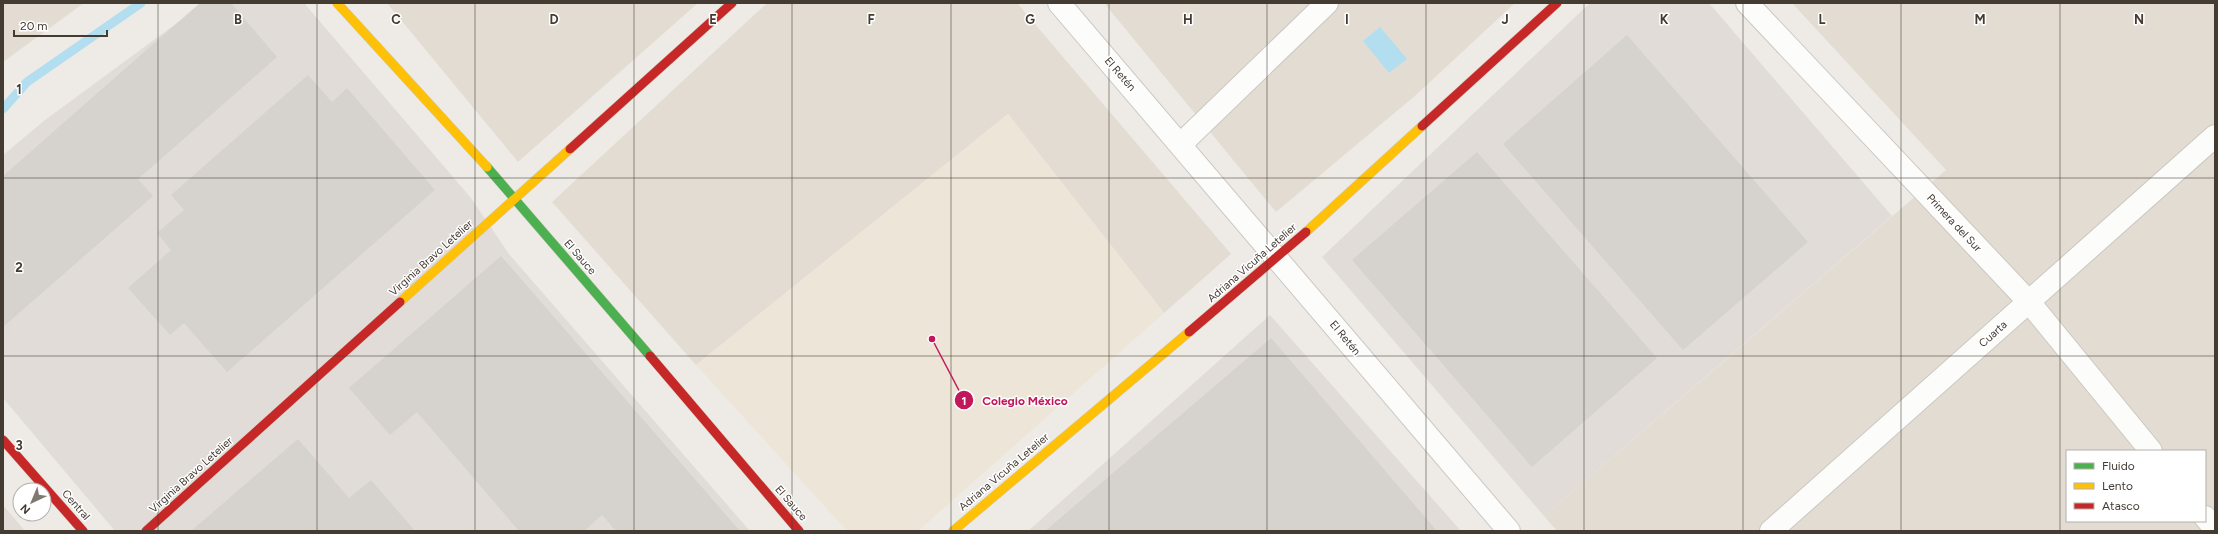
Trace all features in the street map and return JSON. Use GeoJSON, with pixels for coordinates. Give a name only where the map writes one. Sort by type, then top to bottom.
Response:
{"type":"FeatureCollection","features":[{"type":"Feature","properties":{"kind":"street","name":"El Sauce"},"geometry":{"type":"LineString","coordinates":[[337,3],[516,199],[799,531]]}},
{"type":"Feature","properties":{"kind":"street","name":"Virginia Bravo Letelier"},"geometry":{"type":"LineString","coordinates":[[146,531],[732,3]]}},
{"type":"Feature","properties":{"kind":"street","name":"El Retén"},"geometry":{"type":"LineString","coordinates":[[1059,3],[1181,144],[1509,531]]}},
{"type":"Feature","properties":{"kind":"street"},"geometry":{"type":"LineString","coordinates":[[1181,144],[1327,3]]}},
{"type":"Feature","properties":{"kind":"street","name":"Adriana Vicuña Letelier"},"geometry":{"type":"LineString","coordinates":[[953,531],[1277,258],[1557,3]]}},
{"type":"Feature","properties":{"kind":"street","name":"Primera del Sur"},"geometry":{"type":"LineString","coordinates":[[1747,3],[2029,302],[2150,450]]}},
{"type":"Feature","properties":{"kind":"street","name":"Cuarta"},"geometry":{"type":"LineString","coordinates":[[1771,531],[2215,136]]}},
{"type":"Feature","properties":{"kind":"street","name":"Central"},"geometry":{"type":"LineString","coordinates":[[3,440],[83,531]]}},
{"type":"Feature","properties":{"kind":"street"},"geometry":{"type":"LineString","coordinates":[[2206,518],[2215,529]]}},
{"type":"Feature","properties":{"kind":"shaded area"},"geometry":{"type":"Polygon","coordinates":[[[3,3],[84,3],[3,62],[3,3]]]}},
{"type":"Feature","properties":{"kind":"shaded area"},"geometry":{"type":"Polygon","coordinates":[[[204,3],[304,3],[471,198],[509,254],[750,531],[115,531],[3,398],[3,155],[45,120],[204,3]]]}},
{"type":"Feature","properties":{"kind":"shaded area"},"geometry":{"type":"Polygon","coordinates":[[[387,3],[698,3],[518,162],[387,3]]]}},
{"type":"Feature","properties":{"kind":"shaded area"},"geometry":{"type":"Polygon","coordinates":[[[767,3],[1017,3],[1231,254],[1164,313],[1008,114],[696,365],[552,202],[767,3]]]}},
{"type":"Feature","properties":{"kind":"shaded area"},"geometry":{"type":"Polygon","coordinates":[[[1104,3],[1515,3],[1416,95],[1276,212],[1104,3]]]}},
{"type":"Feature","properties":{"kind":"shaded area"},"geometry":{"type":"Polygon","coordinates":[[[1590,3],[1709,3],[1892,216],[1544,516],[1322,257],[1590,3]]]}},
{"type":"Feature","properties":{"kind":"shaded area"},"geometry":{"type":"Polygon","coordinates":[[[1792,3],[2215,3],[2215,531],[1557,531],[1544,516],[1946,170],[1792,3]]]}},
{"type":"Feature","properties":{"kind":"shaded area"},"geometry":{"type":"Polygon","coordinates":[[[1008,114],[1164,313],[918,531],[847,531],[696,365],[1008,114]]]}},
{"type":"Feature","properties":{"kind":"shaded area"},"geometry":{"type":"Polygon","coordinates":[[[1270,315],[1461,531],[1028,531],[1270,315]]]}},
{"type":"Feature","properties":{"kind":"shaded area"},"geometry":{"type":"Polygon","coordinates":[[[3,505],[12,516],[12,522],[17,522],[25,531],[3,531],[3,505]]]}},
{"type":"Feature","properties":{"kind":"water"},"geometry":{"type":"Polygon","coordinates":[[[1380,27],[1407,59],[1389,73],[1363,41],[1380,27]]]}},
{"type":"Feature","properties":{"kind":"building"},"geometry":{"type":"Polygon","coordinates":[[[200,3],[231,3],[277,57],[138,179],[153,196],[3,327],[3,176],[200,3]]]}},
{"type":"Feature","properties":{"kind":"building"},"geometry":{"type":"Polygon","coordinates":[[[1627,35],[1808,242],[1683,350],[1503,144],[1627,35]]]}},
{"type":"Feature","properties":{"kind":"building"},"geometry":{"type":"Polygon","coordinates":[[[308,75],[332,102],[347,88],[435,190],[227,372],[184,323],[170,335],[128,288],[171,250],[157,233],[184,210],[171,195],[308,75]]]}},
{"type":"Feature","properties":{"kind":"building"},"geometry":{"type":"Polygon","coordinates":[[[1477,152],[1657,358],[1532,467],[1352,260],[1477,152]]]}},
{"type":"Feature","properties":{"kind":"building"},"geometry":{"type":"Polygon","coordinates":[[[501,256],[740,531],[616,531],[602,515],[584,531],[519,531],[417,412],[390,435],[349,388],[501,256]]]}},
{"type":"Feature","properties":{"kind":"building"},"geometry":{"type":"Polygon","coordinates":[[[1271,338],[1437,531],[1045,531],[1271,338]]]}},
{"type":"Feature","properties":{"kind":"building"},"geometry":{"type":"Polygon","coordinates":[[[298,439],[349,498],[371,480],[415,531],[191,531],[298,439]]]}},
{"type":"Feature","properties":{"kind":"waterway"},"geometry":{"type":"LineString","coordinates":[[3,109],[27,82],[141,3]]}},
{"type":"Feature","properties":{"kind":"traffic: fast"},"geometry":{"type":"LineString","coordinates":[[487,167],[650,356]]}},
{"type":"Feature","properties":{"kind":"traffic: slow"},"geometry":{"type":"LineString","coordinates":[[337,3],[487,167]]}},
{"type":"Feature","properties":{"kind":"traffic: slow"},"geometry":{"type":"LineString","coordinates":[[1306,232],[1422,126]]}},
{"type":"Feature","properties":{"kind":"traffic: slow"},"geometry":{"type":"LineString","coordinates":[[400,302],[570,149]]}},
{"type":"Feature","properties":{"kind":"traffic: slow"},"geometry":{"type":"LineString","coordinates":[[953,531],[1189,332]]}},
{"type":"Feature","properties":{"kind":"traffic: jam"},"geometry":{"type":"LineString","coordinates":[[570,149],[732,3]]}},
{"type":"Feature","properties":{"kind":"traffic: jam"},"geometry":{"type":"LineString","coordinates":[[1422,126],[1557,3]]}},
{"type":"Feature","properties":{"kind":"traffic: jam"},"geometry":{"type":"LineString","coordinates":[[1189,332],[1306,232]]}},
{"type":"Feature","properties":{"kind":"traffic: jam"},"geometry":{"type":"LineString","coordinates":[[146,531],[400,302]]}},
{"type":"Feature","properties":{"kind":"traffic: jam"},"geometry":{"type":"LineString","coordinates":[[650,356],[799,531]]}},
{"type":"Feature","properties":{"kind":"traffic: jam"},"geometry":{"type":"LineString","coordinates":[[3,440],[83,531]]}},
{"type":"Feature","properties":{"kind":"place","name":"Colegio México"},"geometry":{"type":"Point","coordinates":[932,339]}}]}
